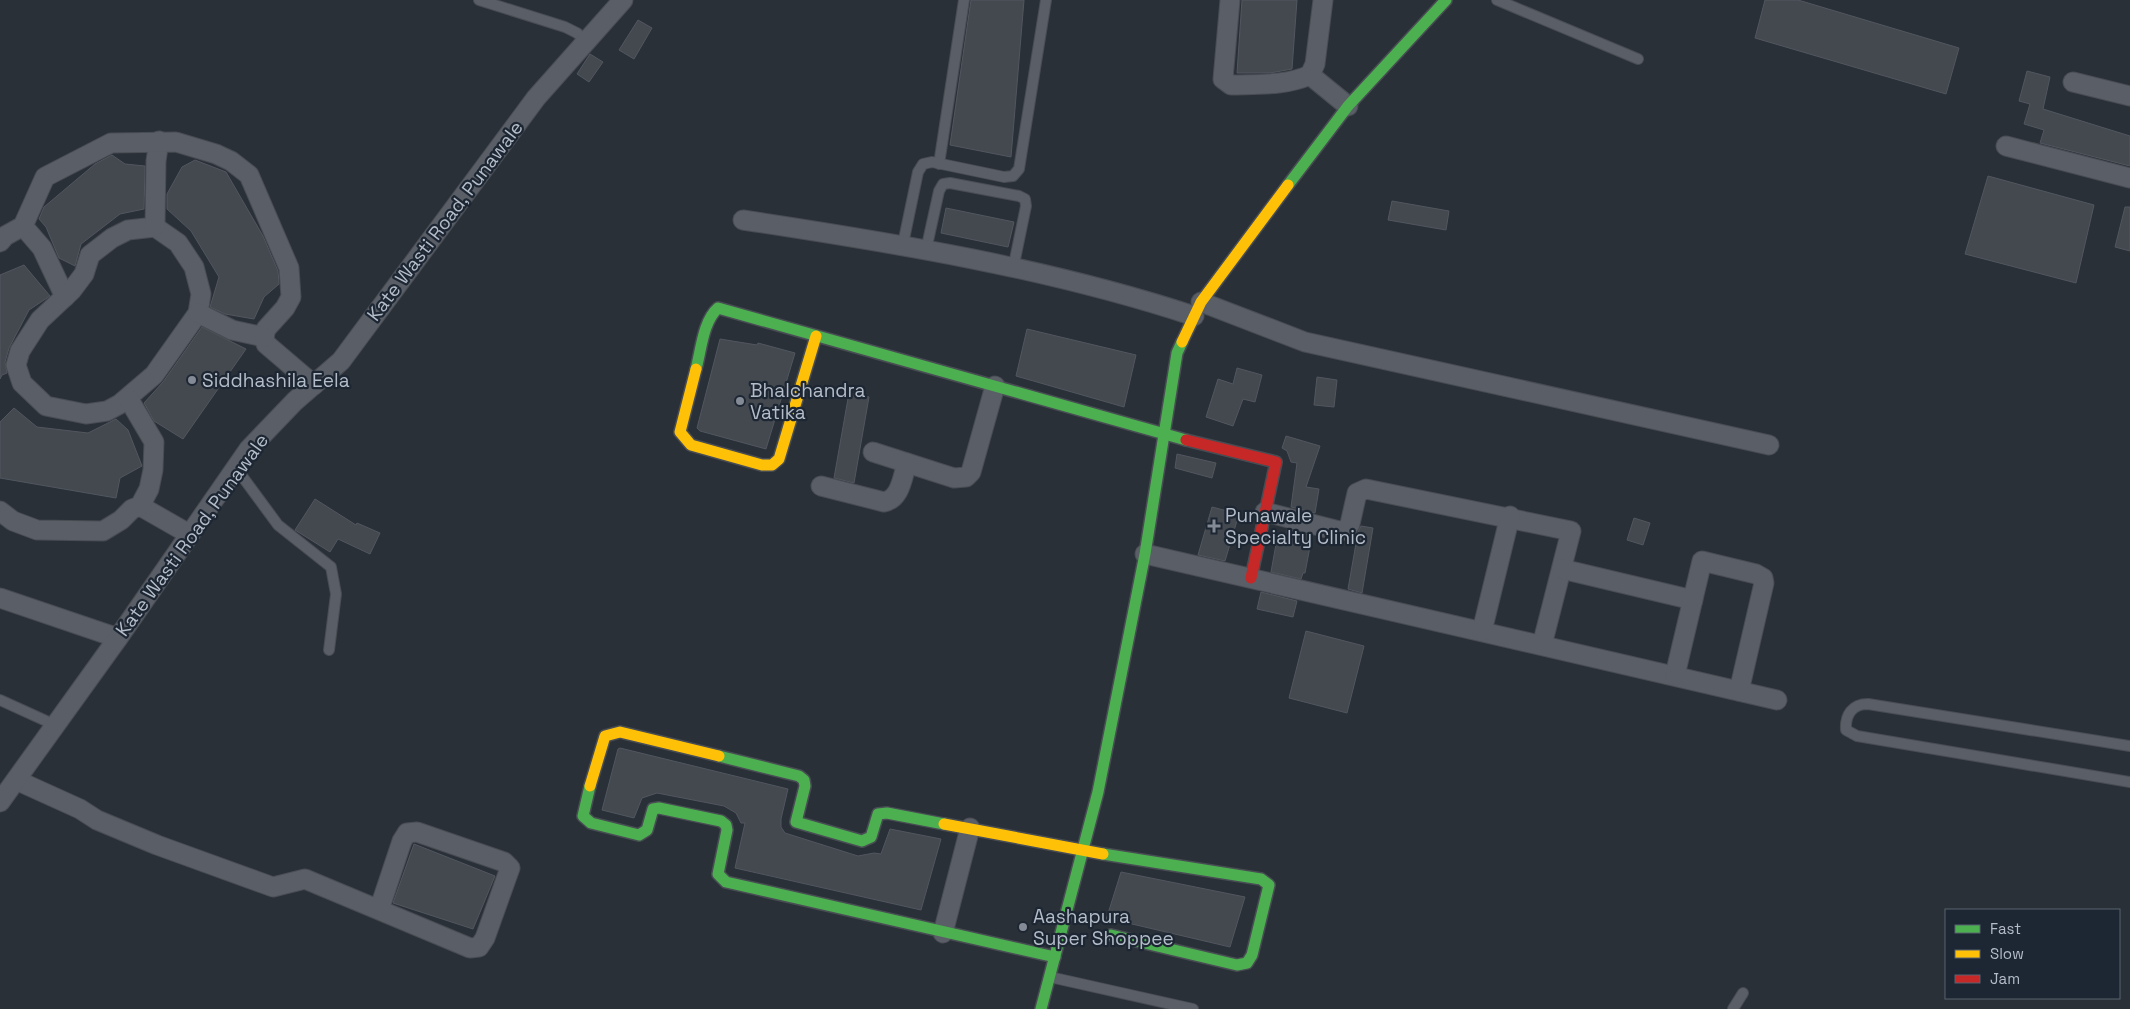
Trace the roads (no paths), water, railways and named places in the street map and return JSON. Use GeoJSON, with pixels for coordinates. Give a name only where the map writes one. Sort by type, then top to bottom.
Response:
{"type":"FeatureCollection","features":[{"type":"Feature","properties":{"kind":"street","name":"Kate Wasti Road, Punawale"},"geometry":{"type":"LineString","coordinates":[[0,802],[118,638],[249,449],[295,401],[341,361],[536,98],[623,0]]}},
{"type":"Feature","properties":{"kind":"street"},"geometry":{"type":"LineString","coordinates":[[1230,0],[1223,79],[1231,85],[1297,81],[1310,75],[1315,64],[1323,0]]}},
{"type":"Feature","properties":{"kind":"street"},"geometry":{"type":"LineString","coordinates":[[1041,1009],[1098,792],[1145,554],[1176,353],[1197,309],[1348,106],[1446,0]]}},
{"type":"Feature","properties":{"kind":"street"},"geometry":{"type":"LineString","coordinates":[[1310,75],[1348,106]]}},
{"type":"Feature","properties":{"kind":"street"},"geometry":{"type":"LineString","coordinates":[[2073,82],[2130,96]]}},
{"type":"Feature","properties":{"kind":"street"},"geometry":{"type":"LineString","coordinates":[[155,227],[156,161],[159,141]]}},
{"type":"Feature","properties":{"kind":"street"},"geometry":{"type":"LineString","coordinates":[[0,242],[5,236],[24,226],[45,177],[111,143],[176,142],[216,154],[231,161],[249,175],[290,268],[290,297],[285,308],[266,329],[264,337],[266,344],[314,385]]}},
{"type":"Feature","properties":{"kind":"street"},"geometry":{"type":"LineString","coordinates":[[2006,146],[2130,178]]}},
{"type":"Feature","properties":{"kind":"street"},"geometry":{"type":"LineString","coordinates":[[743,220],[903,244],[1127,296],[1197,309],[1305,342],[1769,445]]}},
{"type":"Feature","properties":{"kind":"street"},"geometry":{"type":"LineString","coordinates":[[24,226],[42,248],[65,297]]}},
{"type":"Feature","properties":{"kind":"street"},"geometry":{"type":"LineString","coordinates":[[155,227],[178,243],[194,267],[201,294],[198,313],[154,376],[128,398],[107,411],[86,414],[46,406],[22,383],[16,365],[20,351],[40,320],[65,297],[84,274],[90,255],[112,238],[128,230],[155,227]]}},
{"type":"Feature","properties":{"kind":"street"},"geometry":{"type":"LineString","coordinates":[[816,336],[779,459],[772,465],[762,465],[691,445],[684,438],[680,432],[712,313],[718,308],[1163,434],[1276,462],[1251,578]]}},
{"type":"Feature","properties":{"kind":"street"},"geometry":{"type":"LineString","coordinates":[[198,313],[232,330],[264,337]]}},
{"type":"Feature","properties":{"kind":"street"},"geometry":{"type":"LineString","coordinates":[[873,452],[954,478],[966,477],[971,472],[995,386]]}},
{"type":"Feature","properties":{"kind":"street"},"geometry":{"type":"LineString","coordinates":[[0,511],[13,521],[37,530],[103,531],[121,520],[132,509],[140,506],[149,489],[153,470],[154,442],[128,398]]}},
{"type":"Feature","properties":{"kind":"street"},"geometry":{"type":"LineString","coordinates":[[821,486],[884,502],[892,500],[897,495],[907,463]]}},
{"type":"Feature","properties":{"kind":"street"},"geometry":{"type":"LineString","coordinates":[[1265,512],[1339,531],[1346,530],[1350,524],[1357,492],[1366,489],[1510,516],[1572,531],[1542,645]]}},
{"type":"Feature","properties":{"kind":"street"},"geometry":{"type":"LineString","coordinates":[[140,506],[189,534]]}},
{"type":"Feature","properties":{"kind":"street"},"geometry":{"type":"LineString","coordinates":[[1482,632],[1510,516]]}},
{"type":"Feature","properties":{"kind":"street"},"geometry":{"type":"LineString","coordinates":[[1145,554],[1777,700]]}},
{"type":"Feature","properties":{"kind":"street"},"geometry":{"type":"LineString","coordinates":[[1675,675],[1702,561],[1756,574],[1763,578],[1764,583],[1739,691]]}},
{"type":"Feature","properties":{"kind":"street"},"geometry":{"type":"LineString","coordinates":[[1562,569],[1693,600]]}},
{"type":"Feature","properties":{"kind":"street"},"geometry":{"type":"LineString","coordinates":[[0,598],[118,638]]}},
{"type":"Feature","properties":{"kind":"street"},"geometry":{"type":"LineString","coordinates":[[1055,957],[726,882],[720,879],[718,874],[727,830],[726,825],[720,822],[653,809],[647,830],[639,835],[591,824],[583,816],[583,811],[605,736],[620,732],[799,776],[804,780],[805,786],[796,820],[800,824],[862,841],[871,837],[876,818],[883,812],[1083,850],[1261,879],[1269,885],[1252,955],[1247,963],[1237,965],[1111,935]]}},
{"type":"Feature","properties":{"kind":"street"},"geometry":{"type":"LineString","coordinates":[[16,780],[80,809],[97,820],[157,845],[273,887],[305,879],[379,910],[470,948],[479,947],[485,938],[510,868],[504,862],[417,832],[407,833],[402,841],[379,910]]}},
{"type":"Feature","properties":{"kind":"street"},"geometry":{"type":"LineString","coordinates":[[943,933],[970,828]]}},
{"type":"Feature","properties":{"kind":"lane"},"geometry":{"type":"LineString","coordinates":[[479,0],[565,27],[577,33],[586,41]]}},
{"type":"Feature","properties":{"kind":"lane"},"geometry":{"type":"LineString","coordinates":[[939,164],[964,0]]}},
{"type":"Feature","properties":{"kind":"lane"},"geometry":{"type":"LineString","coordinates":[[903,244],[918,172],[923,164],[939,164],[1004,177],[1013,176],[1019,170],[1046,0]]}},
{"type":"Feature","properties":{"kind":"lane"},"geometry":{"type":"LineString","coordinates":[[1497,0],[1638,59]]}},
{"type":"Feature","properties":{"kind":"lane"},"geometry":{"type":"LineString","coordinates":[[926,250],[939,190],[944,184],[950,183],[1020,196],[1026,206],[1013,269]]}},
{"type":"Feature","properties":{"kind":"lane"},"geometry":{"type":"LineString","coordinates":[[236,468],[278,525],[331,567],[336,594],[329,650]]}},
{"type":"Feature","properties":{"kind":"lane"},"geometry":{"type":"LineString","coordinates":[[0,700],[55,725]]}},
{"type":"Feature","properties":{"kind":"lane"},"geometry":{"type":"LineString","coordinates":[[2130,746],[1868,704],[1861,704],[1851,710],[1846,722],[1846,730],[1857,736],[2130,782]]}},
{"type":"Feature","properties":{"kind":"lane"},"geometry":{"type":"LineString","coordinates":[[1049,977],[1193,1009]]}},
{"type":"Feature","properties":{"kind":"lane"},"geometry":{"type":"LineString","coordinates":[[1733,1009],[1743,993]]}},
{"type":"Feature","properties":{"kind":"place","name":"Siddhashila Eela"},"geometry":{"type":"Point","coordinates":[192,380]}},
{"type":"Feature","properties":{"kind":"place","name":"Bhalchandra Vatika"},"geometry":{"type":"Point","coordinates":[740,401]}},
{"type":"Feature","properties":{"kind":"place","name":"Punawale Specialty Clinic"},"geometry":{"type":"Point","coordinates":[1214,526]}},
{"type":"Feature","properties":{"kind":"place","name":"Aashapura Super Shoppee"},"geometry":{"type":"Point","coordinates":[1023,927]}}]}
